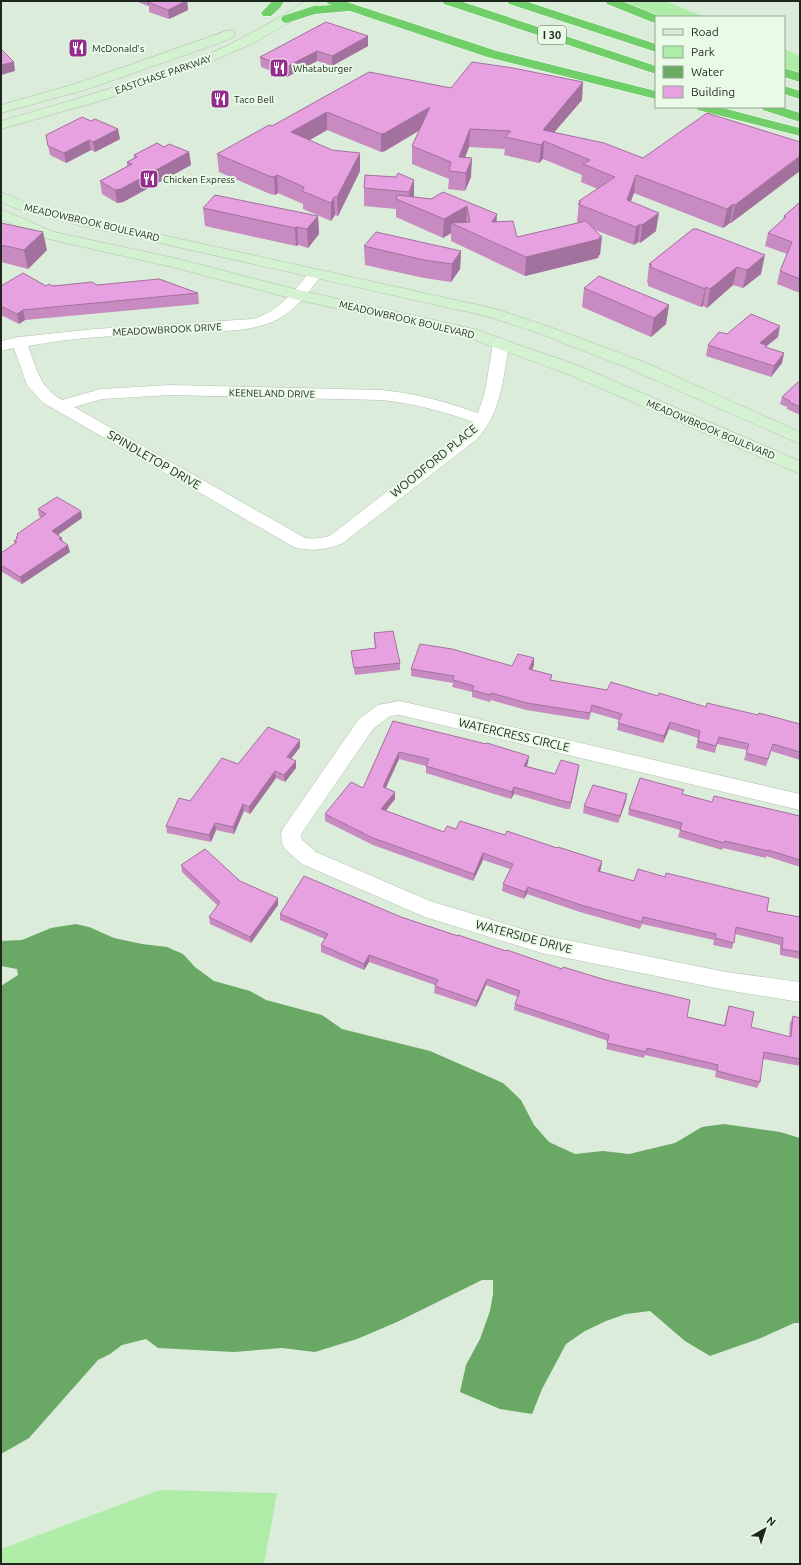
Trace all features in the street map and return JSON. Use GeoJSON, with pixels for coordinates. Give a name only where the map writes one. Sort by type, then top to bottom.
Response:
{"type":"FeatureCollection","features":[{"type":"Feature","properties":{"kind":"highway"},"geometry":{"type":"LineString","coordinates":[[267,13],[276,5],[278,1]]}},
{"type":"Feature","properties":{"kind":"highway"},"geometry":{"type":"LineString","coordinates":[[332,1],[492,54],[655,95]]}},
{"type":"Feature","properties":{"kind":"highway","name":"I 30"},"geometry":{"type":"LineString","coordinates":[[448,1],[655,70]]}},
{"type":"Feature","properties":{"kind":"highway","name":"I 30"},"geometry":{"type":"LineString","coordinates":[[513,1],[655,48]]}},
{"type":"Feature","properties":{"kind":"highway"},"geometry":{"type":"LineString","coordinates":[[611,1],[655,20]]}},
{"type":"Feature","properties":{"kind":"highway"},"geometry":{"type":"LineString","coordinates":[[287,18],[328,8],[356,9]]}},
{"type":"Feature","properties":{"kind":"highway"},"geometry":{"type":"LineString","coordinates":[[785,72],[800,78]]}},
{"type":"Feature","properties":{"kind":"highway"},"geometry":{"type":"LineString","coordinates":[[785,90],[800,95]]}},
{"type":"Feature","properties":{"kind":"highway"},"geometry":{"type":"LineString","coordinates":[[707,108],[800,132]]}},
{"type":"Feature","properties":{"kind":"highway"},"geometry":{"type":"LineString","coordinates":[[771,108],[800,118]]}},
{"type":"Feature","properties":{"kind":"main road"},"geometry":{"type":"LineString","coordinates":[[255,20],[292,1]]}},
{"type":"Feature","properties":{"kind":"main road","name":"EASTCHASE PARKWAY"},"geometry":{"type":"LineString","coordinates":[[1,125],[38,115],[190,65],[234,47],[315,1]]}},
{"type":"Feature","properties":{"kind":"main road","name":"EASTCHASE PARKWAY"},"geometry":{"type":"LineString","coordinates":[[1,109],[83,86],[209,42],[237,29]]}},
{"type":"Feature","properties":{"kind":"main road"},"geometry":{"type":"LineString","coordinates":[[190,65],[187,63],[187,59],[205,47],[209,42]]}},
{"type":"Feature","properties":{"kind":"main road"},"geometry":{"type":"LineString","coordinates":[[145,81],[152,74],[174,62],[174,59],[169,55]]}},
{"type":"Feature","properties":{"kind":"main road"},"geometry":{"type":"LineString","coordinates":[[1,131],[38,115]]}},
{"type":"Feature","properties":{"kind":"main road","name":"MEADOWBROOK BOULEVARD"},"geometry":{"type":"LineString","coordinates":[[1,196],[22,206],[75,220],[490,312],[638,366],[800,438]]}},
{"type":"Feature","properties":{"kind":"main road","name":"MEADOWBROOK BOULEVARD"},"geometry":{"type":"LineString","coordinates":[[1,213],[48,235],[174,263],[298,295],[468,332],[576,371],[800,468]]}},
{"type":"Feature","properties":{"kind":"main road"},"geometry":{"type":"LineString","coordinates":[[1,225],[48,235]]}},
{"type":"Feature","properties":{"kind":"main road"},"geometry":{"type":"LineString","coordinates":[[501,343],[518,322]]}},
{"type":"Feature","properties":{"kind":"street","name":"MEADOWBROOK DRIVE"},"geometry":{"type":"LineString","coordinates":[[1,346],[19,342],[107,333],[254,323],[276,315],[298,295],[315,274]]}},
{"type":"Feature","properties":{"kind":"street","name":"SPINDLETOP DRIVE"},"geometry":{"type":"LineString","coordinates":[[19,342],[35,385],[48,399],[300,543],[319,545]]}},
{"type":"Feature","properties":{"kind":"street","name":"WOODFORD PLACE"},"geometry":{"type":"LineString","coordinates":[[319,545],[337,539],[470,434],[483,420],[495,387],[501,343]]}},
{"type":"Feature","properties":{"kind":"street","name":"KEENELAND DRIVE"},"geometry":{"type":"LineString","coordinates":[[60,406],[101,394],[149,391],[381,395],[422,401],[483,420]]}},
{"type":"Feature","properties":{"kind":"street","name":"WATERCRESS CIRCLE"},"geometry":{"type":"LineString","coordinates":[[291,838],[291,834],[366,724],[384,710],[400,708],[800,802]]}},
{"type":"Feature","properties":{"kind":"street","name":"WATERSIDE DRIVE"},"geometry":{"type":"LineString","coordinates":[[291,838],[292,843],[309,858],[426,908],[542,944],[726,981],[800,992]]}},
{"type":"Feature","properties":{"kind":"green space"},"geometry":{"type":"Polygon","coordinates":[[[621,1],[665,1],[702,16],[658,16],[621,1]]]}},
{"type":"Feature","properties":{"kind":"green space"},"geometry":{"type":"Polygon","coordinates":[[[785,49],[800,56],[800,74],[785,68],[785,49]]]}},
{"type":"Feature","properties":{"kind":"green space"},"geometry":{"type":"Polygon","coordinates":[[[160,1490],[277,1493],[264,1564],[1,1564],[1,1549],[160,1490]]]}},
{"type":"Feature","properties":{"kind":"water"},"geometry":{"type":"Polygon","coordinates":[[[76,924],[89,927],[114,938],[142,944],[167,947],[183,954],[195,967],[214,981],[250,991],[266,1000],[322,1015],[342,1029],[430,1051],[503,1083],[521,1100],[534,1125],[549,1142],[575,1154],[603,1151],[629,1154],[675,1143],[702,1127],[724,1124],[780,1132],[800,1138],[800,1323],[794,1323],[761,1338],[710,1356],[685,1341],[650,1311],[626,1314],[585,1331],[566,1344],[542,1389],[532,1414],[500,1409],[460,1392],[466,1365],[480,1339],[490,1311],[493,1294],[493,1280],[482,1280],[397,1322],[357,1339],[315,1352],[282,1348],[234,1352],[158,1348],[146,1339],[122,1345],[110,1354],[98,1360],[29,1438],[1,1454],[1,986],[18,975],[17,969],[1,966],[1,941],[22,940],[51,928],[76,924]]]}},
{"type":"Feature","properties":{"kind":"building"},"geometry":{"type":"Polygon","coordinates":[[[186,1],[168,10],[148,2],[186,1]]]}},
{"type":"Feature","properties":{"kind":"building"},"geometry":{"type":"Polygon","coordinates":[[[326,22],[368,36],[332,56],[317,51],[286,67],[260,57],[326,22]]]}},
{"type":"Feature","properties":{"kind":"building"},"geometry":{"type":"Polygon","coordinates":[[[1,49],[14,62],[1,65],[1,49]]]}},
{"type":"Feature","properties":{"kind":"building"},"geometry":{"type":"Polygon","coordinates":[[[472,62],[513,68],[583,82],[543,130],[604,143],[643,158],[707,113],[800,142],[800,156],[735,205],[733,204],[727,209],[636,175],[627,200],[659,213],[642,225],[640,224],[636,227],[578,204],[581,202],[579,201],[615,177],[583,164],[590,160],[544,141],[541,145],[505,137],[511,131],[470,129],[459,157],[472,158],[466,173],[449,171],[451,162],[412,146],[430,107],[381,134],[327,112],[291,132],[332,150],[360,153],[337,197],[334,197],[331,203],[302,191],[304,187],[277,175],[274,177],[269,176],[217,154],[269,125],[272,126],[369,72],[451,88],[472,62]]]}},
{"type":"Feature","properties":{"kind":"building"},"geometry":{"type":"Polygon","coordinates":[[[82,117],[91,121],[95,119],[118,129],[93,142],[89,140],[64,153],[48,146],[46,135],[82,117]]]}},
{"type":"Feature","properties":{"kind":"building"},"geometry":{"type":"Polygon","coordinates":[[[157,143],[164,147],[169,144],[189,152],[121,189],[115,190],[100,181],[132,164],[127,162],[137,157],[134,155],[157,143]]]}},
{"type":"Feature","properties":{"kind":"building"},"geometry":{"type":"Polygon","coordinates":[[[398,173],[414,180],[409,192],[364,188],[365,175],[396,177],[398,173]]]}},
{"type":"Feature","properties":{"kind":"building"},"geometry":{"type":"Polygon","coordinates":[[[443,192],[497,214],[492,222],[513,221],[517,237],[586,221],[602,237],[599,237],[600,239],[526,257],[451,223],[470,222],[467,206],[444,219],[396,199],[397,195],[431,199],[443,192]]]}},
{"type":"Feature","properties":{"kind":"building"},"geometry":{"type":"Polygon","coordinates":[[[215,195],[318,216],[307,229],[295,228],[203,208],[215,195]]]}},
{"type":"Feature","properties":{"kind":"building"},"geometry":{"type":"Polygon","coordinates":[[[800,202],[800,279],[780,271],[792,242],[768,233],[800,202]]]}},
{"type":"Feature","properties":{"kind":"building"},"geometry":{"type":"Polygon","coordinates":[[[1,223],[43,232],[24,250],[1,245],[1,223]]]}},
{"type":"Feature","properties":{"kind":"building"},"geometry":{"type":"Polygon","coordinates":[[[693,229],[697,229],[765,255],[747,270],[737,267],[710,289],[706,287],[705,289],[650,267],[652,265],[649,264],[693,229]]]}},
{"type":"Feature","properties":{"kind":"building"},"geometry":{"type":"Polygon","coordinates":[[[376,232],[461,251],[452,264],[424,260],[364,246],[376,232]]]}},
{"type":"Feature","properties":{"kind":"building"},"geometry":{"type":"Polygon","coordinates":[[[23,273],[46,286],[49,284],[53,286],[92,282],[97,285],[159,279],[198,293],[23,310],[17,314],[1,306],[1,286],[23,273]]]}},
{"type":"Feature","properties":{"kind":"building"},"geometry":{"type":"Polygon","coordinates":[[[599,276],[669,305],[654,318],[584,288],[599,276]]]}},
{"type":"Feature","properties":{"kind":"building"},"geometry":{"type":"Polygon","coordinates":[[[751,314],[780,326],[760,343],[766,345],[765,347],[784,353],[774,366],[708,345],[719,332],[727,334],[751,314]]]}},
{"type":"Feature","properties":{"kind":"building"},"geometry":{"type":"Polygon","coordinates":[[[798,382],[800,383],[800,407],[782,397],[798,382]]]}},
{"type":"Feature","properties":{"kind":"building"},"geometry":{"type":"Polygon","coordinates":[[[57,497],[81,511],[52,531],[62,538],[59,539],[68,545],[20,577],[1,565],[1,553],[17,542],[14,541],[18,538],[16,537],[18,535],[17,534],[46,514],[38,509],[57,497]]]}},
{"type":"Feature","properties":{"kind":"building"},"geometry":{"type":"Polygon","coordinates":[[[393,631],[400,663],[354,668],[351,651],[376,648],[374,633],[393,631]]]}},
{"type":"Feature","properties":{"kind":"building"},"geometry":{"type":"Polygon","coordinates":[[[420,644],[452,649],[512,666],[518,654],[534,658],[529,669],[552,675],[550,680],[607,690],[611,682],[658,696],[659,693],[706,707],[707,703],[758,715],[759,713],[800,724],[800,752],[773,744],[768,759],[746,753],[749,744],[719,737],[716,746],[698,741],[700,731],[670,722],[664,736],[618,723],[622,714],[592,705],[590,713],[527,703],[491,693],[490,695],[472,690],[474,686],[453,680],[454,676],[411,669],[420,644]]]}},
{"type":"Feature","properties":{"kind":"building"},"geometry":{"type":"Polygon","coordinates":[[[393,721],[486,744],[487,743],[529,756],[524,766],[555,774],[561,760],[579,765],[571,802],[567,802],[514,787],[512,792],[426,766],[429,759],[399,752],[383,787],[395,792],[381,809],[444,832],[447,826],[456,829],[460,821],[505,835],[507,831],[602,861],[598,871],[634,881],[638,869],[665,877],[666,873],[769,898],[767,911],[800,917],[800,952],[782,949],[783,938],[736,927],[734,943],[715,938],[716,934],[643,917],[642,922],[581,905],[528,887],[525,892],[503,884],[513,864],[483,853],[474,874],[373,838],[325,814],[351,782],[363,788],[393,721]]]}},
{"type":"Feature","properties":{"kind":"building"},"geometry":{"type":"Polygon","coordinates":[[[268,727],[300,740],[287,757],[296,761],[284,775],[275,771],[249,807],[243,804],[233,827],[215,823],[209,835],[166,826],[179,798],[190,801],[222,758],[238,764],[268,727]]]}},
{"type":"Feature","properties":{"kind":"building"},"geometry":{"type":"Polygon","coordinates":[[[640,778],[684,790],[682,794],[712,802],[714,796],[800,816],[800,860],[768,850],[725,841],[724,843],[680,830],[682,823],[629,809],[640,778]]]}},
{"type":"Feature","properties":{"kind":"building"},"geometry":{"type":"Polygon","coordinates":[[[593,785],[627,794],[620,816],[584,806],[593,785]]]}},
{"type":"Feature","properties":{"kind":"building"},"geometry":{"type":"Polygon","coordinates":[[[205,849],[240,881],[278,898],[250,937],[209,917],[220,902],[181,865],[205,849]]]}},
{"type":"Feature","properties":{"kind":"building"},"geometry":{"type":"Polygon","coordinates":[[[304,876],[401,917],[458,936],[506,951],[507,950],[562,969],[563,967],[606,980],[690,1000],[687,1017],[725,1026],[729,1006],[754,1012],[751,1027],[791,1037],[793,1016],[800,1018],[800,1059],[764,1052],[760,1082],[717,1071],[718,1065],[647,1048],[646,1052],[607,1043],[609,1035],[515,1004],[520,991],[487,979],[477,1001],[435,986],[438,980],[369,955],[364,964],[321,945],[328,934],[280,914],[304,876]]]}},
{"type":"Feature","properties":{"kind":"place","name":"McDonald's"},"geometry":{"type":"Point","coordinates":[78,48]}},
{"type":"Feature","properties":{"kind":"place","name":"Whataburger"},"geometry":{"type":"Point","coordinates":[279,68]}},
{"type":"Feature","properties":{"kind":"place","name":"Taco Bell"},"geometry":{"type":"Point","coordinates":[220,99]}},
{"type":"Feature","properties":{"kind":"place","name":"Chicken Express"},"geometry":{"type":"Point","coordinates":[149,179]}}]}
